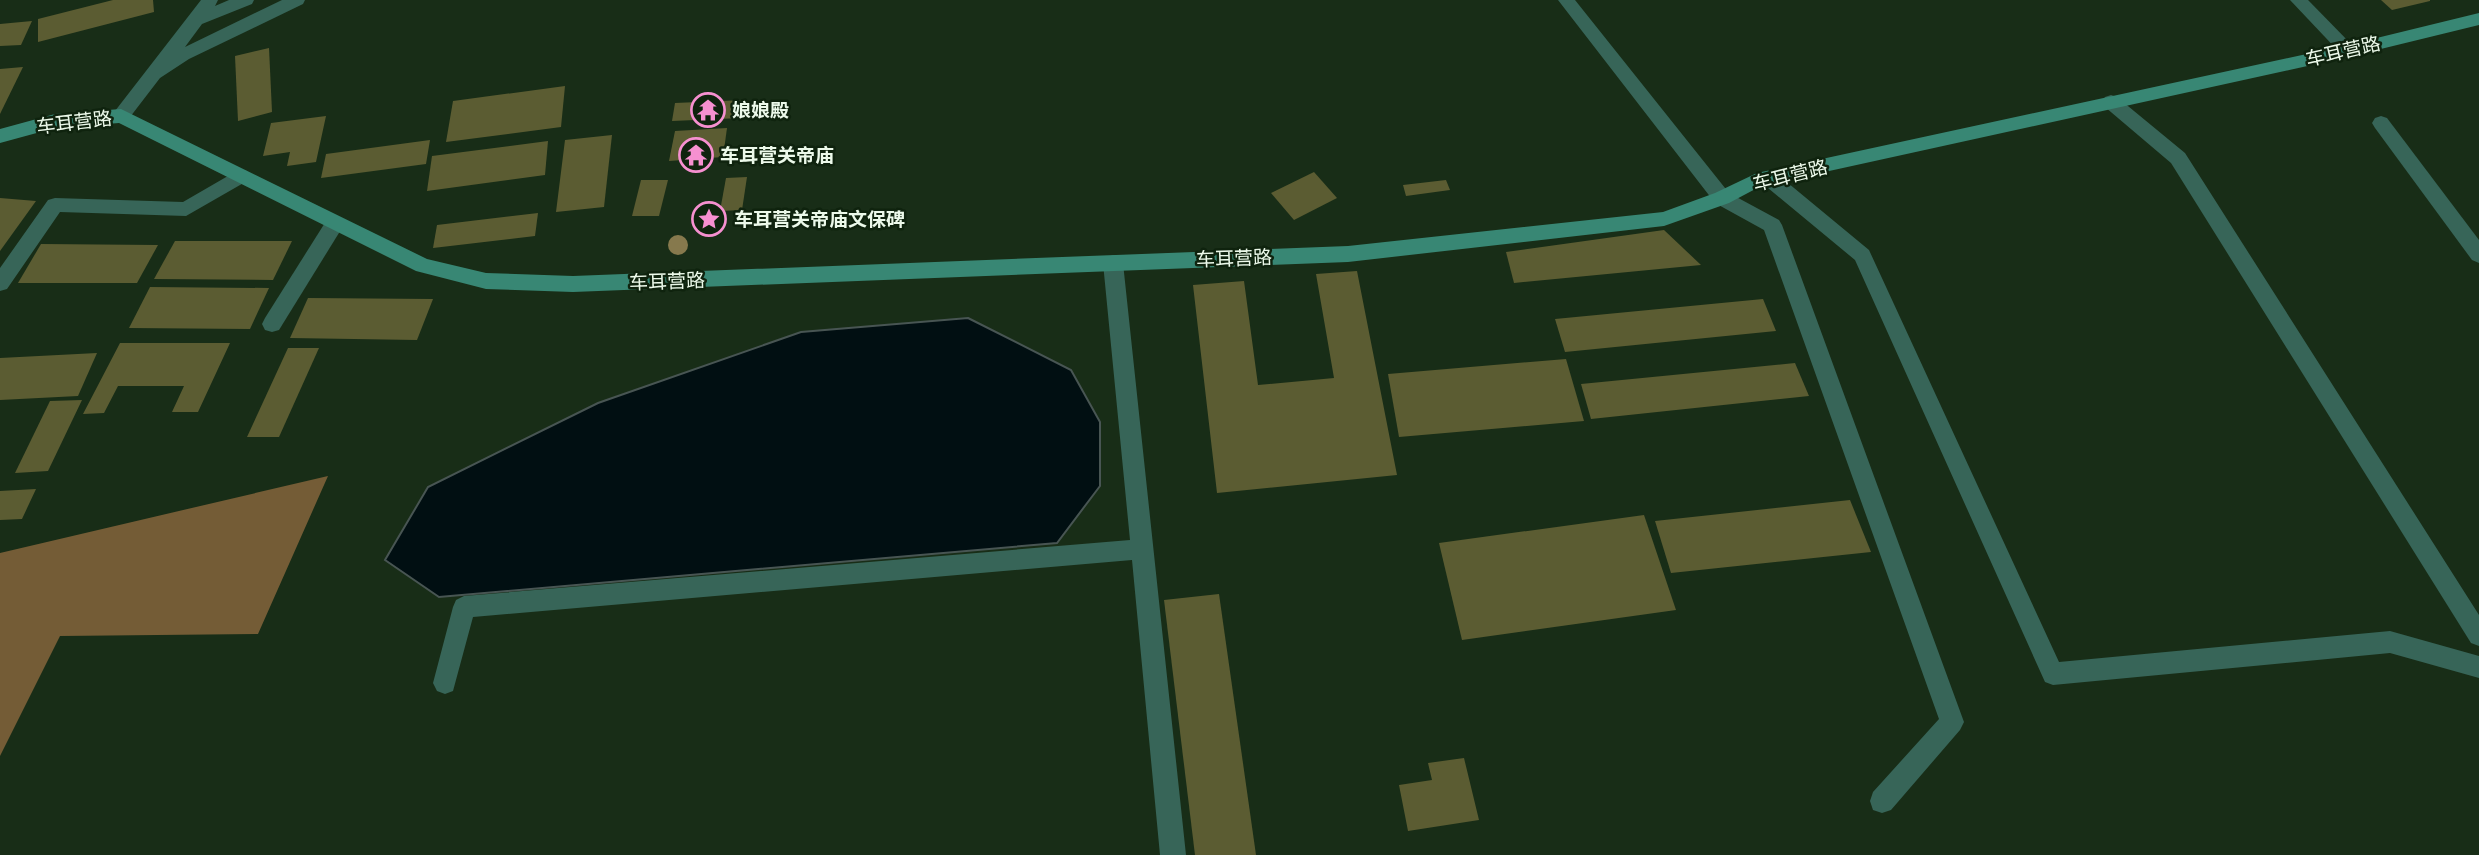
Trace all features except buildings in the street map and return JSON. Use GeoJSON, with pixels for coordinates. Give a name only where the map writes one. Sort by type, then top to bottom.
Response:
{"type":"FeatureCollection","features":[{"type":"Feature","properties":{"kind":"street"},"geometry":{"type":"LineString","coordinates":[[121,116],[151,75],[187,36],[210,0]]}},
{"type":"Feature","properties":{"kind":"street"},"geometry":{"type":"LineString","coordinates":[[198,19],[246,0]]}},
{"type":"Feature","properties":{"kind":"street"},"geometry":{"type":"LineString","coordinates":[[151,75],[183,55],[298,0]]}},
{"type":"Feature","properties":{"kind":"street"},"geometry":{"type":"LineString","coordinates":[[1566,0],[1722,198],[1772,225],[1952,722],[1882,802]]}},
{"type":"Feature","properties":{"kind":"street"},"geometry":{"type":"LineString","coordinates":[[2298,0],[2348,51]]}},
{"type":"Feature","properties":{"kind":"street","name":"车耳营路"},"geometry":{"type":"LineString","coordinates":[[0,136],[55,121],[121,116],[423,266],[486,281],[573,284],[1348,254],[1664,219],[1769,177],[2348,51],[2479,19]]}},
{"type":"Feature","properties":{"kind":"street"},"geometry":{"type":"LineString","coordinates":[[2111,102],[2178,158],[2479,635]]}},
{"type":"Feature","properties":{"kind":"street"},"geometry":{"type":"LineString","coordinates":[[2381,123],[2479,255]]}},
{"type":"Feature","properties":{"kind":"street"},"geometry":{"type":"LineString","coordinates":[[0,283],[55,205],[186,209],[240,176]]}},
{"type":"Feature","properties":{"kind":"street"},"geometry":{"type":"LineString","coordinates":[[1769,177],[1862,255],[2053,674],[2390,642],[2479,667]]}},
{"type":"Feature","properties":{"kind":"street"},"geometry":{"type":"LineString","coordinates":[[272,324],[335,223]]}},
{"type":"Feature","properties":{"kind":"street"},"geometry":{"type":"LineString","coordinates":[[1113,263],[1173,855]]}},
{"type":"Feature","properties":{"kind":"street"},"geometry":{"type":"LineString","coordinates":[[445,683],[464,607],[1142,549]]}},
{"type":"Feature","properties":{"kind":"shaded area"},"geometry":{"type":"Polygon","coordinates":[[[968,318],[1071,370],[1100,422],[1100,486],[1057,543],[439,597],[385,560],[428,487],[598,403],[801,332],[968,318]]]}},
{"type":"Feature","properties":{"kind":"shaded area"},"geometry":{"type":"Polygon","coordinates":[[[328,476],[258,634],[60,636],[0,756],[0,553],[328,476]]]}},
{"type":"Feature","properties":{"kind":"place","name":"娘娘殿"},"geometry":{"type":"Point","coordinates":[708,110]}},
{"type":"Feature","properties":{"kind":"place","name":"车耳营关帝庙"},"geometry":{"type":"Point","coordinates":[696,155]}},
{"type":"Feature","properties":{"kind":"place","name":"车耳营关帝庙文保碑"},"geometry":{"type":"Point","coordinates":[709,219]}}]}
